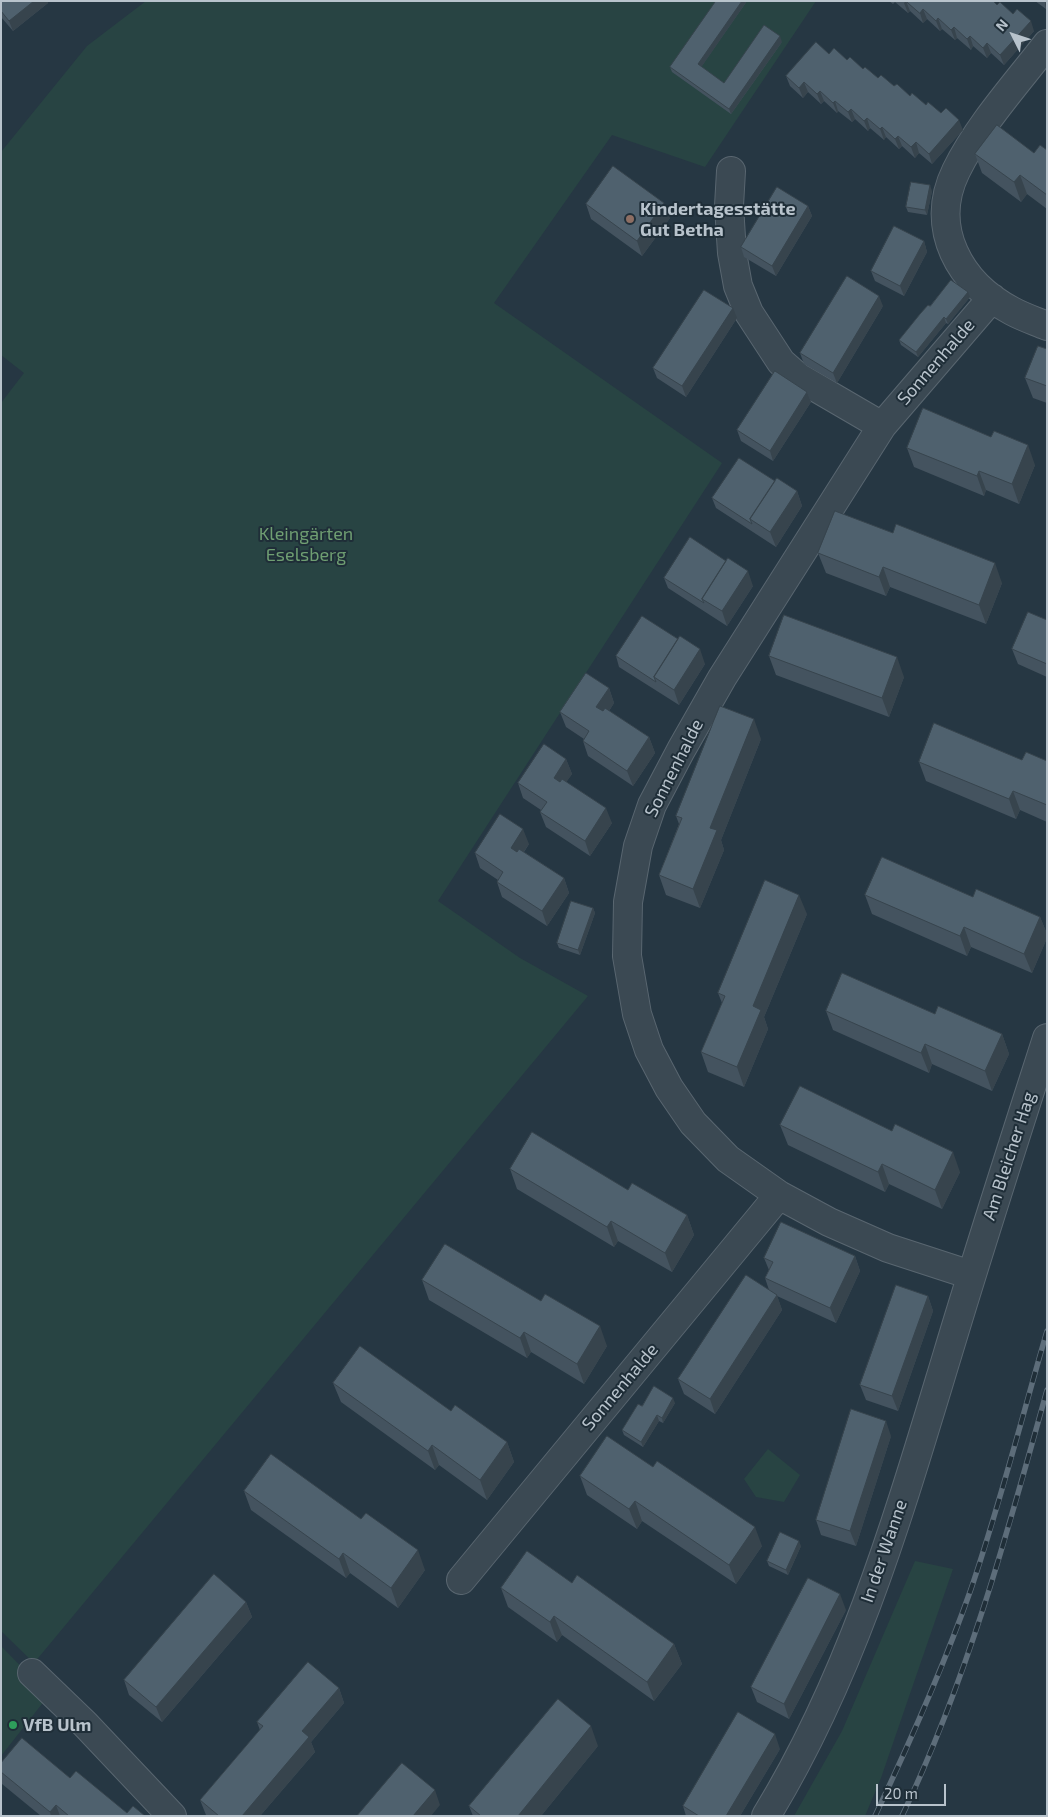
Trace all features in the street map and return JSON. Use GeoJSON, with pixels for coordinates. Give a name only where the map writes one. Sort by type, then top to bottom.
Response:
{"type":"FeatureCollection","features":[{"type":"Feature","properties":{"kind":"street"},"geometry":{"type":"LineString","coordinates":[[1047,44],[983,128],[955,172],[948,194],[945,215],[952,251],[960,265],[992,298],[1011,311],[1047,326]]}},
{"type":"Feature","properties":{"kind":"street"},"geometry":{"type":"LineString","coordinates":[[731,171],[729,206],[732,253],[738,286],[749,313],[781,362],[798,378],[882,426]]}},
{"type":"Feature","properties":{"kind":"street","name":"Sonnenhalde"},"geometry":{"type":"LineString","coordinates":[[971,1275],[888,1248],[829,1222],[779,1194],[728,1159],[693,1123],[669,1088],[649,1050],[637,1014],[627,956],[628,902],[638,846],[652,805],[725,673],[882,426],[992,298]]}},
{"type":"Feature","properties":{"kind":"street","name":"Am Bleicher Hag"},"geometry":{"type":"LineString","coordinates":[[971,1275],[1047,1038]]}},
{"type":"Feature","properties":{"kind":"street","name":"Sonnenhalde"},"geometry":{"type":"LineString","coordinates":[[461,1580],[779,1194]]}},
{"type":"Feature","properties":{"kind":"street","name":"In der Wanne"},"geometry":{"type":"LineString","coordinates":[[766,1816],[791,1775],[835,1686],[870,1596],[922,1436],[971,1275]]}},
{"type":"Feature","properties":{"kind":"street"},"geometry":{"type":"LineString","coordinates":[[32,1673],[85,1724],[172,1816]]}},
{"type":"Feature","properties":{"kind":"green space","name":"Kleingärten Eselsberg"},"geometry":{"type":"Polygon","coordinates":[[[146,1],[816,1],[705,167],[612,135],[494,303],[722,463],[438,901],[520,958],[588,996],[34,1663],[1,1631],[1,403],[24,373],[1,355],[1,152],[87,46],[146,1]]]}},
{"type":"Feature","properties":{"kind":"green space"},"geometry":{"type":"Polygon","coordinates":[[[768,1449],[800,1475],[784,1502],[756,1497],[744,1479],[768,1449]]]}},
{"type":"Feature","properties":{"kind":"green space"},"geometry":{"type":"Polygon","coordinates":[[[915,1561],[953,1569],[881,1778],[865,1816],[794,1816],[842,1731],[915,1561]]]}},
{"type":"Feature","properties":{"kind":"green space","name":"VfB Ulm"},"geometry":{"type":"Polygon","coordinates":[[[1,1646],[49,1695],[1,1756],[1,1646]]]}},
{"type":"Feature","properties":{"kind":"building"},"geometry":{"type":"Polygon","coordinates":[[[1,1],[34,1],[9,21],[1,11],[1,1]]]}},
{"type":"Feature","properties":{"kind":"building"},"geometry":{"type":"Polygon","coordinates":[[[716,1],[742,1],[698,64],[724,83],[764,25],[780,36],[729,109],[670,67],[716,1]]]}},
{"type":"Feature","properties":{"kind":"building"},"geometry":{"type":"Polygon","coordinates":[[[906,1],[993,1],[997,5],[1000,2],[1013,14],[1017,9],[1031,21],[1000,55],[987,43],[983,48],[970,36],[967,39],[954,27],[951,30],[938,18],[936,21],[923,9],[920,13],[906,1]]]}},
{"type":"Feature","properties":{"kind":"building"},"geometry":{"type":"Polygon","coordinates":[[[816,42],[829,54],[834,48],[847,60],[850,57],[863,69],[865,67],[878,78],[881,75],[894,86],[897,84],[910,96],[912,93],[926,105],[928,102],[941,113],[946,108],[959,120],[929,154],[916,142],[911,147],[898,136],[895,139],[882,127],[880,129],[867,118],[864,121],[851,109],[848,112],[835,101],[833,103],[820,91],[817,94],[804,82],[799,88],[786,76],[816,42]]]}},
{"type":"Feature","properties":{"kind":"building"},"geometry":{"type":"Polygon","coordinates":[[[997,125],[1034,153],[1040,145],[1047,150],[1047,195],[1020,175],[1014,182],[975,154],[997,125]]]}},
{"type":"Feature","properties":{"kind":"building","name":"Kindertagesstätte Gut Betha"},"geometry":{"type":"Polygon","coordinates":[[[613,166],[664,203],[637,241],[586,204],[613,166]]]}},
{"type":"Feature","properties":{"kind":"building"},"geometry":{"type":"Polygon","coordinates":[[[911,182],[930,185],[925,210],[906,207],[911,182]]]}},
{"type":"Feature","properties":{"kind":"building"},"geometry":{"type":"Polygon","coordinates":[[[777,187],[808,206],[772,266],[741,247],[777,187]]]}},
{"type":"Feature","properties":{"kind":"building"},"geometry":{"type":"Polygon","coordinates":[[[894,226],[924,241],[900,286],[871,271],[894,226]]]}},
{"type":"Feature","properties":{"kind":"building"},"geometry":{"type":"Polygon","coordinates":[[[847,276],[879,296],[833,373],[800,353],[847,276]]]}},
{"type":"Feature","properties":{"kind":"building"},"geometry":{"type":"Polygon","coordinates":[[[951,280],[968,292],[946,319],[944,317],[916,352],[899,340],[951,280]]]}},
{"type":"Feature","properties":{"kind":"building"},"geometry":{"type":"Polygon","coordinates":[[[704,290],[733,308],[682,386],[653,368],[704,290]]]}},
{"type":"Feature","properties":{"kind":"building"},"geometry":{"type":"Polygon","coordinates":[[[1038,346],[1047,349],[1047,386],[1025,378],[1038,346]]]}},
{"type":"Feature","properties":{"kind":"building"},"geometry":{"type":"Polygon","coordinates":[[[775,371],[807,392],[770,451],[737,430],[775,371]]]}},
{"type":"Feature","properties":{"kind":"building"},"geometry":{"type":"Polygon","coordinates":[[[923,408],[991,437],[994,431],[1028,445],[1012,484],[979,471],[977,476],[907,448],[923,408]]]}},
{"type":"Feature","properties":{"kind":"building"},"geometry":{"type":"Polygon","coordinates":[[[739,458],[775,481],[750,519],[752,524],[712,498],[739,458]]]}},
{"type":"Feature","properties":{"kind":"building"},"geometry":{"type":"Polygon","coordinates":[[[777,478],[797,491],[770,532],[750,519],[777,478]]]}},
{"type":"Feature","properties":{"kind":"building"},"geometry":{"type":"Polygon","coordinates":[[[835,511],[893,533],[896,524],[995,563],[979,605],[883,567],[879,577],[818,553],[835,511]]]}},
{"type":"Feature","properties":{"kind":"building"},"geometry":{"type":"Polygon","coordinates":[[[690,537],[726,561],[702,599],[704,603],[664,578],[690,537]]]}},
{"type":"Feature","properties":{"kind":"building"},"geometry":{"type":"Polygon","coordinates":[[[728,558],[748,571],[722,611],[702,599],[728,558]]]}},
{"type":"Feature","properties":{"kind":"building"},"geometry":{"type":"Polygon","coordinates":[[[1028,612],[1047,620],[1047,664],[1012,649],[1028,612]]]}},
{"type":"Feature","properties":{"kind":"building"},"geometry":{"type":"Polygon","coordinates":[[[784,615],[897,657],[882,698],[769,656],[784,615]]]}},
{"type":"Feature","properties":{"kind":"building"},"geometry":{"type":"Polygon","coordinates":[[[642,616],[678,639],[654,677],[656,682],[616,656],[642,616]]]}},
{"type":"Feature","properties":{"kind":"building"},"geometry":{"type":"Polygon","coordinates":[[[680,636],[700,649],[674,690],[654,677],[680,636]]]}},
{"type":"Feature","properties":{"kind":"building"},"geometry":{"type":"Polygon","coordinates":[[[586,673],[609,688],[596,707],[603,711],[605,708],[649,737],[627,771],[583,741],[589,731],[560,712],[586,673]]]}},
{"type":"Feature","properties":{"kind":"building"},"geometry":{"type":"Polygon","coordinates":[[[720,706],[754,719],[710,828],[717,830],[693,889],[659,875],[682,818],[676,816],[720,706]]]}},
{"type":"Feature","properties":{"kind":"building"},"geometry":{"type":"Polygon","coordinates":[[[934,723],[1022,760],[1026,752],[1047,761],[1047,805],[1013,791],[1009,799],[919,762],[934,723]]]}},
{"type":"Feature","properties":{"kind":"building"},"geometry":{"type":"Polygon","coordinates":[[[544,744],[566,759],[554,778],[560,782],[562,779],[606,808],[585,841],[540,812],[547,802],[518,783],[544,744]]]}},
{"type":"Feature","properties":{"kind":"building"},"geometry":{"type":"Polygon","coordinates":[[[500,814],[523,829],[511,848],[517,852],[519,849],[564,878],[542,911],[497,882],[503,872],[475,853],[500,814]]]}},
{"type":"Feature","properties":{"kind":"building"},"geometry":{"type":"Polygon","coordinates":[[[882,857],[973,897],[976,889],[1040,917],[1024,954],[964,927],[960,936],[865,895],[882,857]]]}},
{"type":"Feature","properties":{"kind":"building"},"geometry":{"type":"Polygon","coordinates":[[[765,880],[799,895],[753,1006],[761,1010],[737,1067],[701,1052],[725,996],[718,993],[765,880]]]}},
{"type":"Feature","properties":{"kind":"building"},"geometry":{"type":"Polygon","coordinates":[[[571,901],[593,908],[578,950],[557,943],[571,901]]]}},
{"type":"Feature","properties":{"kind":"building"},"geometry":{"type":"Polygon","coordinates":[[[842,973],[935,1014],[938,1006],[1002,1034],[985,1071],[925,1044],[921,1053],[826,1011],[842,973]]]}},
{"type":"Feature","properties":{"kind":"building"},"geometry":{"type":"Polygon","coordinates":[[[800,1086],[892,1131],[895,1124],[953,1152],[935,1190],[882,1164],[878,1172],[780,1125],[800,1086]]]}},
{"type":"Feature","properties":{"kind":"building"},"geometry":{"type":"Polygon","coordinates":[[[532,1132],[628,1190],[632,1183],[687,1215],[665,1253],[611,1221],[607,1227],[510,1169],[532,1132]]]}},
{"type":"Feature","properties":{"kind":"building"},"geometry":{"type":"Polygon","coordinates":[[[781,1222],[855,1256],[830,1308],[765,1278],[773,1262],[764,1258],[781,1222]]]}},
{"type":"Feature","properties":{"kind":"building"},"geometry":{"type":"Polygon","coordinates":[[[445,1244],[541,1301],[545,1294],[600,1326],[577,1364],[524,1332],[520,1338],[422,1280],[445,1244]]]}},
{"type":"Feature","properties":{"kind":"building"},"geometry":{"type":"Polygon","coordinates":[[[746,1275],[777,1295],[710,1399],[678,1379],[746,1275]]]}},
{"type":"Feature","properties":{"kind":"building"},"geometry":{"type":"Polygon","coordinates":[[[896,1285],[928,1296],[892,1396],[860,1385],[896,1285]]]}},
{"type":"Feature","properties":{"kind":"building"},"geometry":{"type":"Polygon","coordinates":[[[360,1346],[451,1411],[455,1405],[507,1442],[480,1480],[432,1445],[428,1451],[333,1383],[360,1346]]]}},
{"type":"Feature","properties":{"kind":"building"},"geometry":{"type":"Polygon","coordinates":[[[654,1386],[673,1398],[662,1418],[657,1415],[641,1442],[622,1430],[638,1404],[642,1406],[654,1386]]]}},
{"type":"Feature","properties":{"kind":"building"},"geometry":{"type":"Polygon","coordinates":[[[851,1409],[886,1421],[850,1531],[816,1520],[851,1409]]]}},
{"type":"Feature","properties":{"kind":"building"},"geometry":{"type":"Polygon","coordinates":[[[607,1436],[653,1467],[657,1461],[755,1527],[729,1565],[635,1501],[629,1509],[580,1476],[607,1436]]]}},
{"type":"Feature","properties":{"kind":"building"},"geometry":{"type":"Polygon","coordinates":[[[271,1454],[361,1519],[366,1513],[418,1550],[391,1588],[343,1553],[339,1559],[244,1491],[271,1454]]]}},
{"type":"Feature","properties":{"kind":"building"},"geometry":{"type":"Polygon","coordinates":[[[780,1532],[799,1541],[786,1570],[767,1561],[780,1532]]]}},
{"type":"Feature","properties":{"kind":"building"},"geometry":{"type":"Polygon","coordinates":[[[527,1551],[572,1583],[577,1575],[674,1644],[647,1682],[554,1616],[550,1622],[501,1588],[527,1551]]]}},
{"type":"Feature","properties":{"kind":"building"},"geometry":{"type":"Polygon","coordinates":[[[214,1574],[246,1602],[156,1707],[124,1680],[214,1574]]]}},
{"type":"Feature","properties":{"kind":"building"},"geometry":{"type":"Polygon","coordinates":[[[808,1578],[840,1594],[784,1704],[751,1687],[808,1578]]]}},
{"type":"Feature","properties":{"kind":"building"},"geometry":{"type":"Polygon","coordinates":[[[308,1662],[339,1688],[302,1731],[309,1737],[242,1816],[219,1816],[200,1800],[263,1726],[257,1722],[308,1662]]]}},
{"type":"Feature","properties":{"kind":"building"},"geometry":{"type":"Polygon","coordinates":[[[558,1699],[591,1726],[518,1816],[481,1816],[469,1806],[558,1699]]]}},
{"type":"Feature","properties":{"kind":"building"},"geometry":{"type":"Polygon","coordinates":[[[738,1712],[775,1734],[726,1816],[699,1816],[683,1806],[738,1712]]]}},
{"type":"Feature","properties":{"kind":"building"},"geometry":{"type":"Polygon","coordinates":[[[22,1738],[70,1778],[76,1771],[127,1813],[133,1806],[145,1816],[69,1816],[56,1805],[50,1812],[1,1772],[1,1763],[22,1738]]]}},
{"type":"Feature","properties":{"kind":"building"},"geometry":{"type":"Polygon","coordinates":[[[402,1763],[435,1790],[413,1816],[357,1816],[402,1763]]]}},
{"type":"Feature","properties":{"kind":"railway"},"geometry":{"type":"LineString","coordinates":[[875,1816],[926,1704],[950,1647],[971,1589],[1001,1493],[1047,1331]]}},
{"type":"Feature","properties":{"kind":"railway"},"geometry":{"type":"LineString","coordinates":[[902,1816],[925,1765],[966,1660],[1001,1553],[1047,1390]]}},
{"type":"Feature","properties":{"kind":"place","name":"Kindertagesstätte Gut Betha"},"geometry":{"type":"Point","coordinates":[630,219]}},
{"type":"Feature","properties":{"kind":"place","name":"VfB Ulm"},"geometry":{"type":"Point","coordinates":[13,1725]}}]}
